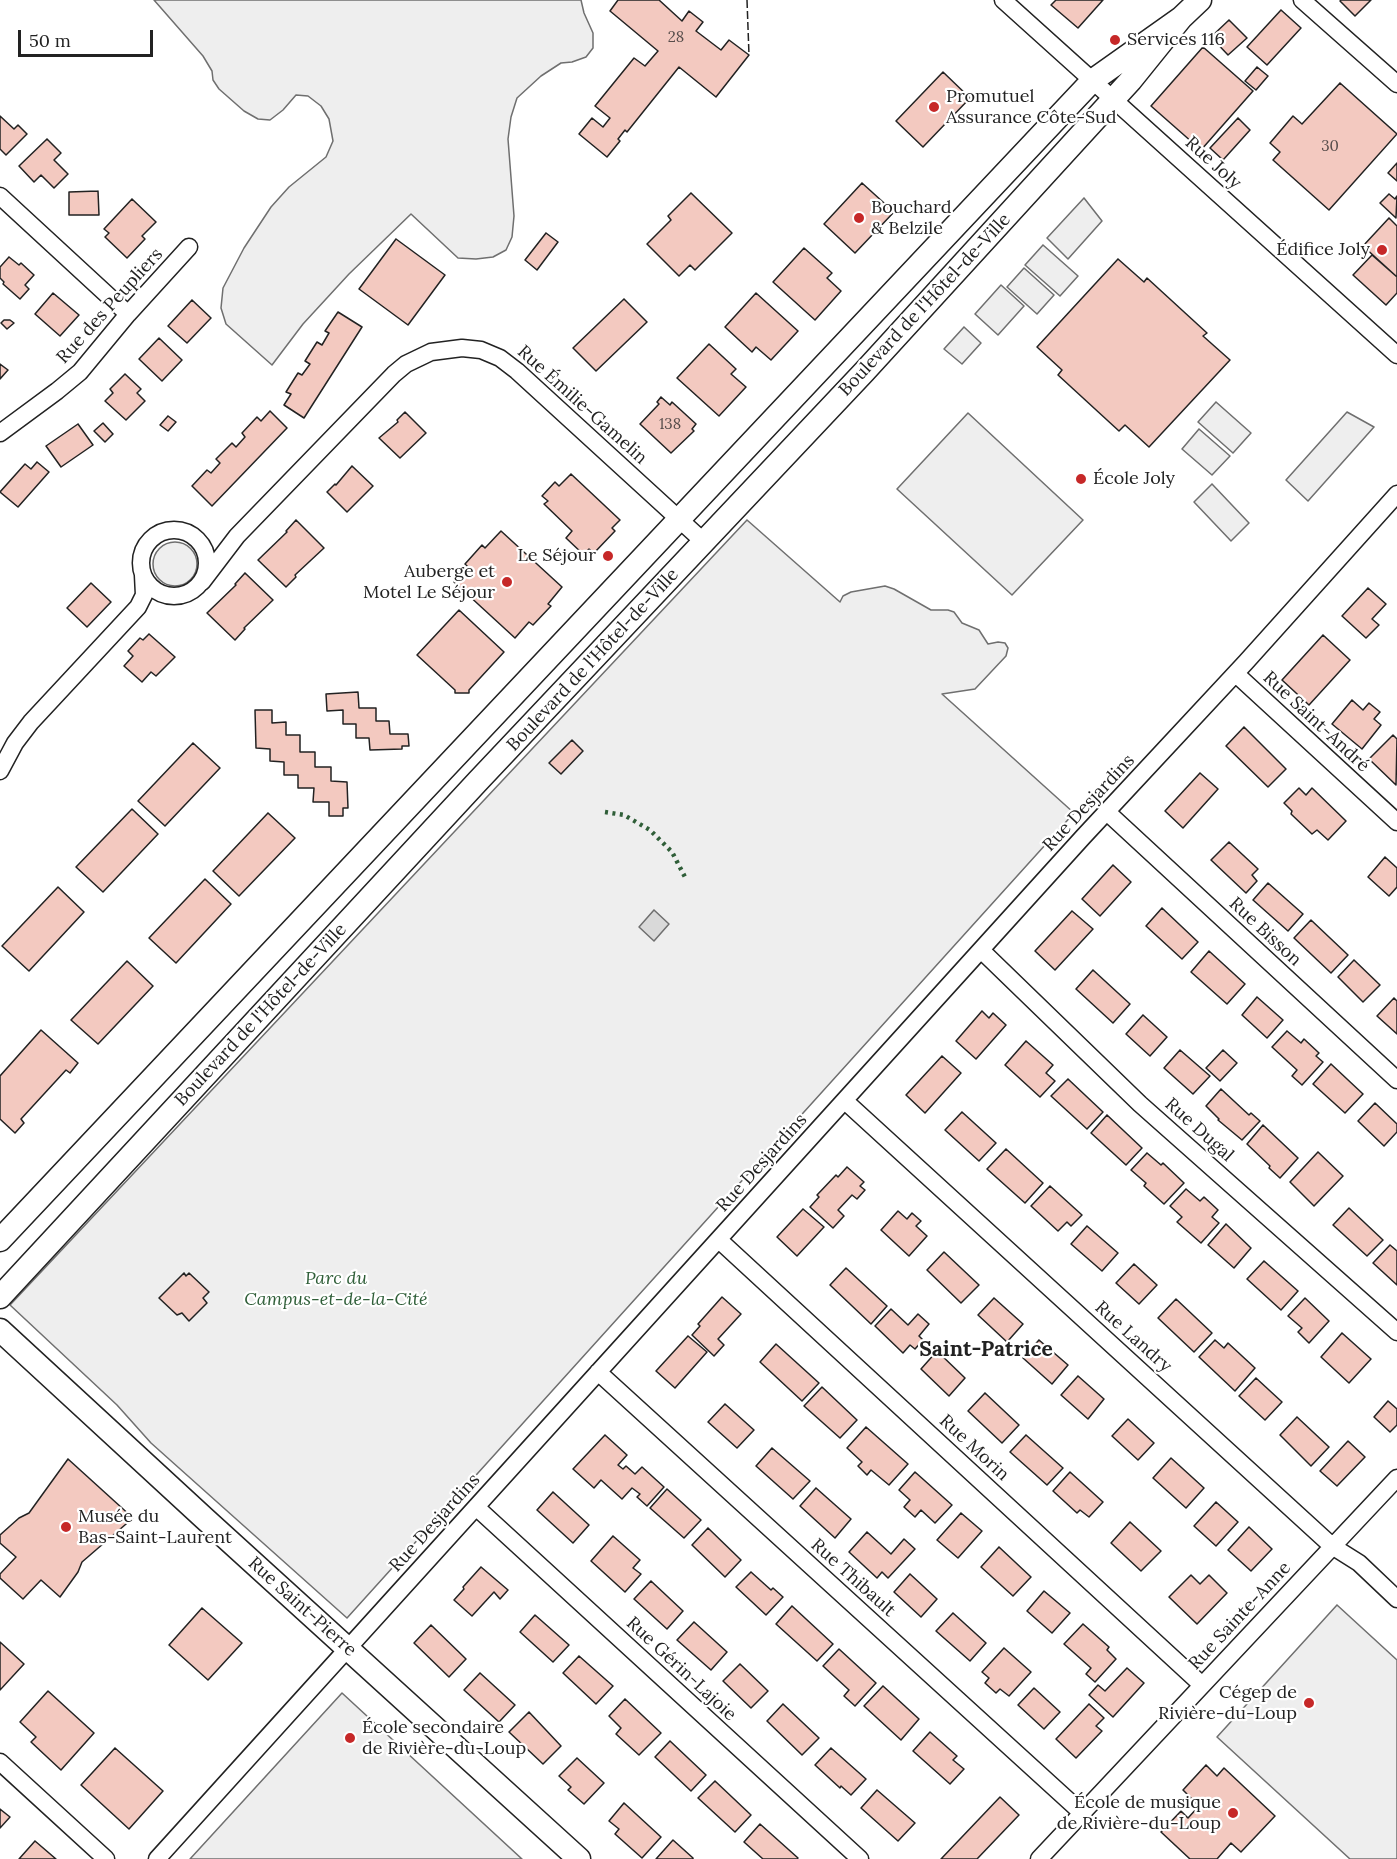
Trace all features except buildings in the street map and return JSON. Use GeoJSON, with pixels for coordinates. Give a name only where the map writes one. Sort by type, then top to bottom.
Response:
{"type":"FeatureCollection","features":[{"type":"Feature","properties":{"kind":"main road","name":"Boulevard de l'Hôtel-de-Ville"},"geometry":{"type":"LineString","coordinates":[[0,1297],[478,781],[864,372],[1113,100],[1181,18],[1200,0]]}},
{"type":"Feature","properties":{"kind":"main road","name":"Boulevard de l'Hôtel-de-Ville"},"geometry":{"type":"LineString","coordinates":[[0,1240],[1092,81],[1181,18]]}},
{"type":"Feature","properties":{"kind":"main road","name":"Rue Saint-Pierre"},"geometry":{"type":"LineString","coordinates":[[0,1330],[579,1859]]}},
{"type":"Feature","properties":{"kind":"street","name":"Rue Joly"},"geometry":{"type":"LineString","coordinates":[[1003,0],[1397,355]]}},
{"type":"Feature","properties":{"kind":"street"},"geometry":{"type":"LineString","coordinates":[[1302,0],[1397,84]]}},
{"type":"Feature","properties":{"kind":"street"},"geometry":{"type":"LineString","coordinates":[[0,196],[128,314]]}},
{"type":"Feature","properties":{"kind":"street","name":"Rue des Peupliers"},"geometry":{"type":"LineString","coordinates":[[0,432],[80,372],[128,314],[189,247]]}},
{"type":"Feature","properties":{"kind":"street","name":"Rue Émilie-Gamelin"},"geometry":{"type":"LineString","coordinates":[[126,619],[142,609],[195,590],[237,536],[370,398],[406,364],[431,352],[462,348],[481,350],[500,358],[704,542]]}},
{"type":"Feature","properties":{"kind":"street","name":"Rue Desjardins"},"geometry":{"type":"LineString","coordinates":[[157,1859],[981,950],[1236,674],[1397,494]]}},
{"type":"Feature","properties":{"kind":"street"},"geometry":{"type":"LineString","coordinates":[[0,771],[15,742],[31,722],[142,601],[145,589],[141,560],[150,540],[158,533],[169,530],[180,530],[216,542],[227,542],[237,536]]}},
{"type":"Feature","properties":{"kind":"street"},"geometry":{"type":"LineString","coordinates":[[191,534],[200,541],[205,550],[207,569],[202,582]]}},
{"type":"Feature","properties":{"kind":"street"},"geometry":{"type":"LineString","coordinates":[[143,575],[153,590],[174,597],[185,595]]}},
{"type":"Feature","properties":{"kind":"street","name":"Rue Saint-André"},"geometry":{"type":"LineString","coordinates":[[1236,674],[1397,822]]}},
{"type":"Feature","properties":{"kind":"street","name":"Rue Bisson"},"geometry":{"type":"LineString","coordinates":[[1107,812],[1397,1080]]}},
{"type":"Feature","properties":{"kind":"street","name":"Rue Dugal"},"geometry":{"type":"LineString","coordinates":[[981,950],[1140,1104],[1397,1332]]}},
{"type":"Feature","properties":{"kind":"street","name":"Rue Landry"},"geometry":{"type":"LineString","coordinates":[[845,1101],[1332,1546],[1359,1563],[1397,1599]]}},
{"type":"Feature","properties":{"kind":"street","name":"Rue Morin"},"geometry":{"type":"LineString","coordinates":[[719,1240],[1202,1685]]}},
{"type":"Feature","properties":{"kind":"street","name":"Rue Thibault"},"geometry":{"type":"LineString","coordinates":[[598,1372],[1082,1813]]}},
{"type":"Feature","properties":{"kind":"street","name":"Rue Sainte-Anne"},"geometry":{"type":"LineString","coordinates":[[1039,1859],[1397,1478]]}},
{"type":"Feature","properties":{"kind":"street","name":"Rue Gérin-Lajoie"},"geometry":{"type":"LineString","coordinates":[[476,1507],[860,1859]]}},
{"type":"Feature","properties":{"kind":"street"},"geometry":{"type":"LineString","coordinates":[[0,1762],[106,1859]]}},
{"type":"Feature","properties":{"kind":"green space"},"geometry":{"type":"Polygon","coordinates":[[[154,0],[581,0],[593,33],[593,48],[586,57],[561,63],[541,76],[517,98],[508,139],[514,216],[512,237],[506,250],[493,257],[458,258],[411,214],[349,274],[303,324],[272,365],[226,324],[221,308],[223,288],[244,248],[271,207],[289,187],[326,157],[333,141],[329,119],[321,106],[308,96],[296,95],[283,110],[270,120],[258,119],[244,111],[219,89],[203,56],[154,0]]]}},
{"type":"Feature","properties":{"kind":"green space"},"geometry":{"type":"Polygon","coordinates":[[[1084,198],[1102,221],[1068,259],[1047,238],[1084,198]]]}},
{"type":"Feature","properties":{"kind":"green space"},"geometry":{"type":"Polygon","coordinates":[[[1043,245],[1078,276],[1060,296],[1025,265],[1043,245]]]}},
{"type":"Feature","properties":{"kind":"green space"},"geometry":{"type":"Polygon","coordinates":[[[1024,268],[1054,295],[1037,314],[1007,287],[1024,268]]]}},
{"type":"Feature","properties":{"kind":"green space"},"geometry":{"type":"Polygon","coordinates":[[[1001,285],[1024,306],[998,335],[975,314],[1001,285]]]}},
{"type":"Feature","properties":{"kind":"green space"},"geometry":{"type":"Polygon","coordinates":[[[964,327],[981,343],[962,364],[944,349],[964,327]]]}},
{"type":"Feature","properties":{"kind":"green space"},"geometry":{"type":"Polygon","coordinates":[[[1216,402],[1251,433],[1233,453],[1198,422],[1216,402]]]}},
{"type":"Feature","properties":{"kind":"green space"},"geometry":{"type":"Polygon","coordinates":[[[1347,412],[1374,427],[1308,501],[1286,480],[1347,412]]]}},
{"type":"Feature","properties":{"kind":"green space"},"geometry":{"type":"Polygon","coordinates":[[[968,413],[1083,520],[1012,595],[897,489],[968,413]]]}},
{"type":"Feature","properties":{"kind":"green space"},"geometry":{"type":"Polygon","coordinates":[[[1199,429],[1230,456],[1212,475],[1182,449],[1199,429]]]}},
{"type":"Feature","properties":{"kind":"green space"},"geometry":{"type":"Polygon","coordinates":[[[1212,484],[1249,523],[1231,541],[1194,502],[1212,484]]]}},
{"type":"Feature","properties":{"kind":"green space","name":"Parc du Campus-et-de-la-Cité"},"geometry":{"type":"Polygon","coordinates":[[[747,520],[840,602],[843,596],[851,592],[885,586],[931,610],[954,612],[962,623],[979,630],[988,644],[1005,643],[1008,648],[1006,656],[975,689],[942,694],[1074,813],[347,1618],[151,1443],[117,1405],[10,1305],[747,520]]]}},
{"type":"Feature","properties":{"kind":"green space"},"geometry":{"type":"Polygon","coordinates":[[[175,542],[190,549],[197,564],[190,579],[175,586],[160,579],[153,564],[160,549],[175,542]]]}},
{"type":"Feature","properties":{"kind":"green space"},"geometry":{"type":"Polygon","coordinates":[[[1337,1605],[1397,1660],[1397,1859],[1350,1859],[1217,1737],[1337,1605]]]}},
{"type":"Feature","properties":{"kind":"green space","name":"École secondaire de Rivière-du-Loup"},"geometry":{"type":"Polygon","coordinates":[[[342,1693],[522,1859],[190,1859],[342,1693]]]}},
{"type":"Feature","properties":{"kind":"shaded area"},"geometry":{"type":"Polygon","coordinates":[[[654,910],[669,924],[654,941],[639,927],[654,910]]]}},
{"type":"Feature","properties":{"kind":"hedge"},"geometry":{"type":"LineString","coordinates":[[605,812],[624,815],[650,830],[672,852],[686,879]]}},
{"type":"Feature","properties":{"kind":"fence"},"geometry":{"type":"LineString","coordinates":[[747,0],[749,55]]}},
{"type":"Feature","properties":{"kind":"place","name":"Services 116"},"geometry":{"type":"Point","coordinates":[1115,40]}},
{"type":"Feature","properties":{"kind":"place","name":"Promutuel Assurance Côte-Sud"},"geometry":{"type":"Point","coordinates":[934,107]}},
{"type":"Feature","properties":{"kind":"place","name":"Bouchard & Belzile"},"geometry":{"type":"Point","coordinates":[859,218]}},
{"type":"Feature","properties":{"kind":"place","name":"Édifice Joly"},"geometry":{"type":"Point","coordinates":[1382,250]}},
{"type":"Feature","properties":{"kind":"place","name":"École Joly"},"geometry":{"type":"Point","coordinates":[1081,479]}},
{"type":"Feature","properties":{"kind":"place","name":"Le Séjour"},"geometry":{"type":"Point","coordinates":[608,556]}},
{"type":"Feature","properties":{"kind":"place","name":"Auberge et Motel Le Séjour"},"geometry":{"type":"Point","coordinates":[507,582]}},
{"type":"Feature","properties":{"kind":"place","name":"Musée du Bas-Saint-Laurent"},"geometry":{"type":"Point","coordinates":[66,1527]}},
{"type":"Feature","properties":{"kind":"place","name":"Cégep de Rivière-du-Loup"},"geometry":{"type":"Point","coordinates":[1309,1703]}},
{"type":"Feature","properties":{"kind":"place","name":"École secondaire de Rivière-du-Loup"},"geometry":{"type":"Point","coordinates":[350,1738]}},
{"type":"Feature","properties":{"kind":"place","name":"École de musique de Rivière-du-Loup"},"geometry":{"type":"Point","coordinates":[1233,1813]}},
{"type":"Feature","properties":{"kind":"district","name":"Saint-Patrice"},"geometry":{"type":"Point","coordinates":[986,1350]}}]}
